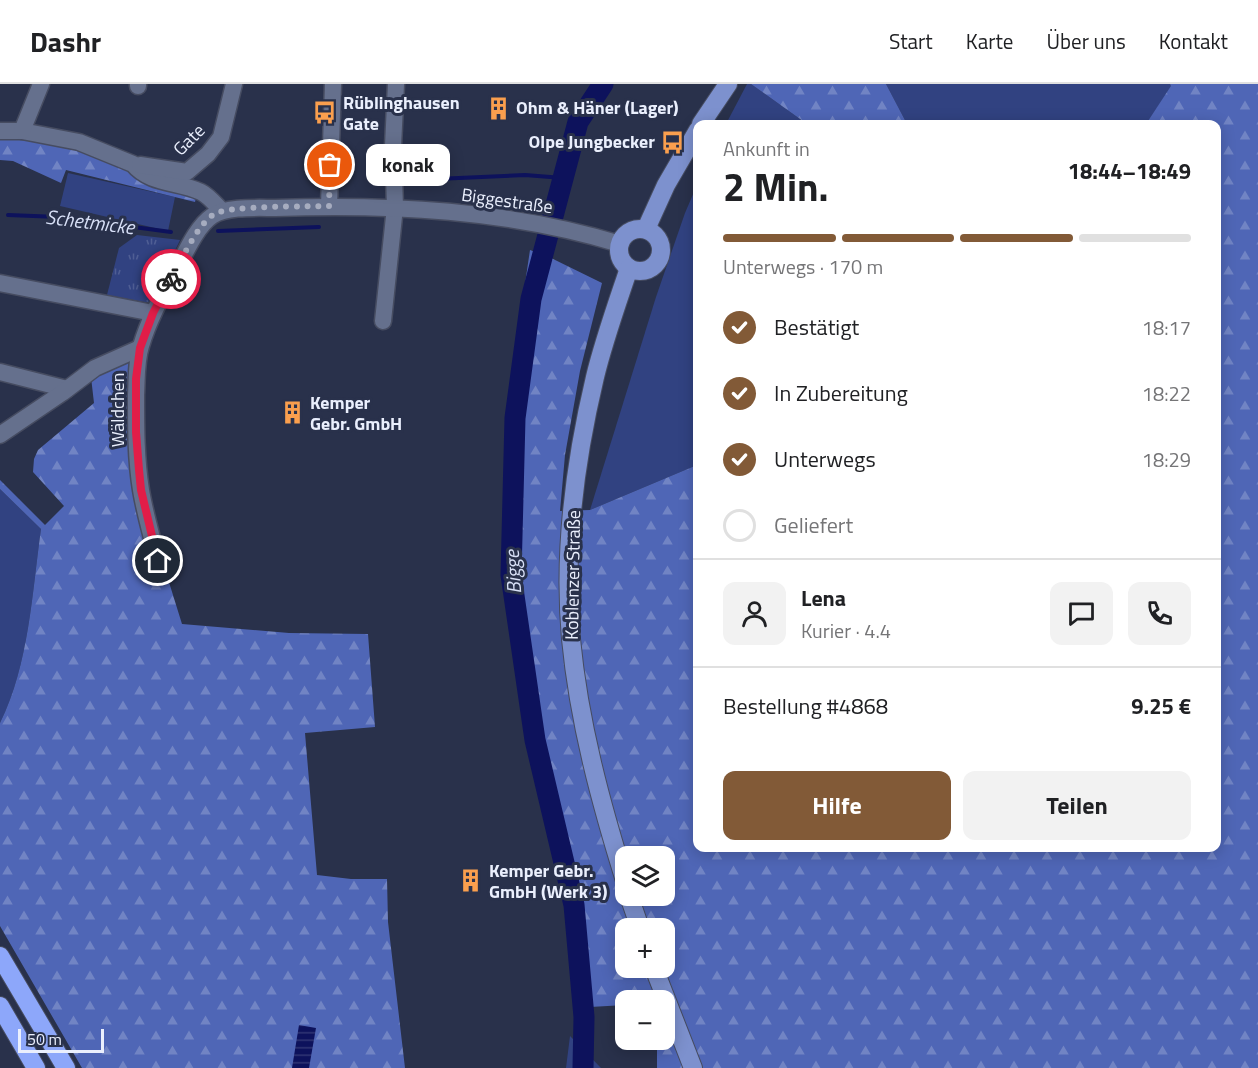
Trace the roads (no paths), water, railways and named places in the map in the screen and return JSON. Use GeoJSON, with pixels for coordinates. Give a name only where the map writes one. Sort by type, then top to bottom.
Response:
{"type":"FeatureCollection","features":[{"type":"Feature","properties":{"kind":"highway"},"geometry":{"type":"LineString","coordinates":[[0,956],[66,1068]]}},
{"type":"Feature","properties":{"kind":"highway"},"geometry":{"type":"LineString","coordinates":[[0,1006],[36,1068]]}},
{"type":"Feature","properties":{"kind":"main road"},"geometry":{"type":"LineString","coordinates":[[704,120],[728,84]]}},
{"type":"Feature","properties":{"kind":"main road"},"geometry":{"type":"LineString","coordinates":[[646,229],[666,185],[693,139]]}},
{"type":"Feature","properties":{"kind":"main road"},"geometry":{"type":"LineString","coordinates":[[636,228],[646,229],[656,235],[660,241],[661,256],[653,267],[646,270],[629,268],[620,257],[620,244],[629,231],[636,228]]}},
{"type":"Feature","properties":{"kind":"main road","name":"Koblenzer Straße"},"geometry":{"type":"LineString","coordinates":[[615,846],[582,716],[571,637],[570,581],[572,521],[582,437],[600,359],[629,268]]}},
{"type":"Feature","properties":{"kind":"main road"},"geometry":{"type":"LineString","coordinates":[[658,978],[693,1068]]}},
{"type":"Feature","properties":{"kind":"street"},"geometry":{"type":"LineString","coordinates":[[22,131],[41,84]]}},
{"type":"Feature","properties":{"kind":"street","name":"Gate"},"geometry":{"type":"LineString","coordinates":[[133,164],[188,172],[208,154],[221,137],[234,84]]}},
{"type":"Feature","properties":{"kind":"street"},"geometry":{"type":"LineString","coordinates":[[0,131],[22,131],[80,142],[133,164],[151,178],[204,193],[222,211],[329,206],[333,84]]}},
{"type":"Feature","properties":{"kind":"street"},"geometry":{"type":"LineString","coordinates":[[383,321],[395,207],[393,146],[396,84]]}},
{"type":"Feature","properties":{"kind":"street","name":"Biggestraße"},"geometry":{"type":"LineString","coordinates":[[329,206],[395,207],[523,220],[576,231],[620,244]]}},
{"type":"Feature","properties":{"kind":"street","name":"Wäldchen"},"geometry":{"type":"LineString","coordinates":[[158,561],[141,490],[137,451],[136,379],[140,348],[153,313],[181,261],[205,222],[214,214],[222,211]]}},
{"type":"Feature","properties":{"kind":"street"},"geometry":{"type":"LineString","coordinates":[[0,283],[153,313]]}},
{"type":"Feature","properties":{"kind":"street"},"geometry":{"type":"LineString","coordinates":[[0,435],[107,361],[140,348]]}},
{"type":"Feature","properties":{"kind":"street"},"geometry":{"type":"LineString","coordinates":[[0,372],[67,388]]}},
{"type":"Feature","properties":{"kind":"waterway","name":"Bigge"},"geometry":{"type":"LineString","coordinates":[[583,1068],[584,1017],[574,905],[535,740],[511,575],[515,418],[531,299],[578,122],[603,84]]}},
{"type":"Feature","properties":{"kind":"waterway","name":"Schetmicke"},"geometry":{"type":"LineString","coordinates":[[436,179],[525,175],[563,178]]}},
{"type":"Feature","properties":{"kind":"waterway","name":"Schetmicke"},"geometry":{"type":"LineString","coordinates":[[8,215],[59,217],[171,232]]}},
{"type":"Feature","properties":{"kind":"waterway","name":"Schetmicke"},"geometry":{"type":"LineString","coordinates":[[218,231],[319,227]]}},
{"type":"Feature","properties":{"kind":"place","name":"Ohm & Häner (Lager)"},"geometry":{"type":"Point","coordinates":[498,108]}},
{"type":"Feature","properties":{"kind":"place","name":"Rüblinghausen Gate"},"geometry":{"type":"Point","coordinates":[325,113]}},
{"type":"Feature","properties":{"kind":"place","name":"Olpe Jungbecker"},"geometry":{"type":"Point","coordinates":[673,142]}},
{"type":"Feature","properties":{"kind":"place","name":"konak"},"geometry":{"type":"Point","coordinates":[330,165]}},
{"type":"Feature","properties":{"kind":"place","name":"Kemper Gebr. GmbH"},"geometry":{"type":"Point","coordinates":[292,413]}},
{"type":"Feature","properties":{"kind":"place","name":"Kemper Gebr. GmbH (Werk 3)"},"geometry":{"type":"Point","coordinates":[471,881]}}]}
